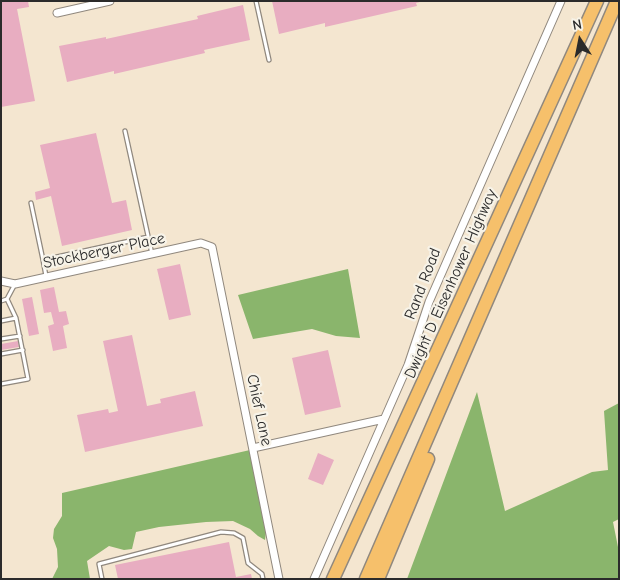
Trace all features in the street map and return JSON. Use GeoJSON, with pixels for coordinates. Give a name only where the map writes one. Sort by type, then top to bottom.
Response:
{"type":"FeatureCollection","features":[{"type":"Feature","properties":{"kind":"highway","name":"Dwight D Eisenhower Highway"},"geometry":{"type":"LineString","coordinates":[[333,579],[597,1]]}},
{"type":"Feature","properties":{"kind":"highway"},"geometry":{"type":"LineString","coordinates":[[366,579],[617,1]]}},
{"type":"Feature","properties":{"kind":"highway"},"geometry":{"type":"LineString","coordinates":[[378,579],[449,410],[488,301]]}},
{"type":"Feature","properties":{"kind":"street"},"geometry":{"type":"LineString","coordinates":[[57,13],[85,4],[110,1]]}},
{"type":"Feature","properties":{"kind":"street","name":"Rand Road"},"geometry":{"type":"LineString","coordinates":[[314,579],[414,349],[432,294],[561,1]]}},
{"type":"Feature","properties":{"kind":"street","name":"Stockberger Place"},"geometry":{"type":"LineString","coordinates":[[1,281],[15,284],[201,243],[212,248]]}},
{"type":"Feature","properties":{"kind":"street","name":"Chief Lane"},"geometry":{"type":"LineString","coordinates":[[212,248],[280,579]]}},
{"type":"Feature","properties":{"kind":"street"},"geometry":{"type":"LineString","coordinates":[[253,448],[384,419]]}},
{"type":"Feature","properties":{"kind":"lane"},"geometry":{"type":"LineString","coordinates":[[256,1],[269,60]]}},
{"type":"Feature","properties":{"kind":"lane"},"geometry":{"type":"LineString","coordinates":[[125,131],[152,255]]}},
{"type":"Feature","properties":{"kind":"lane"},"geometry":{"type":"LineString","coordinates":[[31,203],[46,278]]}},
{"type":"Feature","properties":{"kind":"lane"},"geometry":{"type":"LineString","coordinates":[[43,260],[148,238]]}},
{"type":"Feature","properties":{"kind":"lane"},"geometry":{"type":"LineString","coordinates":[[1,384],[28,379],[16,318],[8,300],[15,284]]}},
{"type":"Feature","properties":{"kind":"lane"},"geometry":{"type":"LineString","coordinates":[[1,301],[8,300]]}},
{"type":"Feature","properties":{"kind":"lane"},"geometry":{"type":"LineString","coordinates":[[1,321],[16,318]]}},
{"type":"Feature","properties":{"kind":"lane"},"geometry":{"type":"LineString","coordinates":[[1,339],[20,336]]}},
{"type":"Feature","properties":{"kind":"lane"},"geometry":{"type":"LineString","coordinates":[[1,354],[22,350]]}},
{"type":"Feature","properties":{"kind":"lane"},"geometry":{"type":"LineString","coordinates":[[102,579],[99,564],[221,532],[234,533],[243,538],[248,563],[262,574],[262,579]]}},
{"type":"Feature","properties":{"kind":"green space"},"geometry":{"type":"Polygon","coordinates":[[[348,269],[360,338],[336,336],[312,329],[253,339],[238,295],[348,269]]]}},
{"type":"Feature","properties":{"kind":"green space"},"geometry":{"type":"Polygon","coordinates":[[[477,392],[505,511],[592,472],[608,470],[604,411],[619,403],[619,519],[613,522],[619,552],[619,579],[407,579],[477,392]]]}},
{"type":"Feature","properties":{"kind":"green space"},"geometry":{"type":"Polygon","coordinates":[[[250,450],[266,532],[265,540],[250,529],[233,521],[159,527],[136,532],[132,549],[124,550],[109,546],[87,561],[90,579],[52,579],[58,567],[57,549],[53,538],[54,529],[62,516],[62,493],[250,450]]]}},
{"type":"Feature","properties":{"kind":"building"},"geometry":{"type":"Polygon","coordinates":[[[1,1],[28,1],[29,7],[17,9],[35,101],[1,107],[1,1]]]}},
{"type":"Feature","properties":{"kind":"building"},"geometry":{"type":"Polygon","coordinates":[[[272,1],[420,2],[416,3],[417,6],[325,27],[325,23],[279,34],[272,1]]]}},
{"type":"Feature","properties":{"kind":"building"},"geometry":{"type":"Polygon","coordinates":[[[243,5],[250,40],[204,50],[205,53],[114,74],[114,71],[67,82],[59,46],[106,37],[106,39],[198,19],[197,16],[243,5]]]}},
{"type":"Feature","properties":{"kind":"building"},"geometry":{"type":"Polygon","coordinates":[[[96,133],[112,203],[126,200],[132,230],[62,246],[51,196],[36,200],[35,192],[50,188],[40,145],[96,133]]]}},
{"type":"Feature","properties":{"kind":"building"},"geometry":{"type":"Polygon","coordinates":[[[180,264],[191,315],[169,320],[157,269],[180,264]]]}},
{"type":"Feature","properties":{"kind":"building"},"geometry":{"type":"Polygon","coordinates":[[[54,287],[59,312],[66,311],[69,324],[63,326],[67,348],[53,351],[48,326],[54,324],[51,312],[44,313],[40,290],[54,287]]]}},
{"type":"Feature","properties":{"kind":"building"},"geometry":{"type":"Polygon","coordinates":[[[32,297],[39,334],[29,336],[22,299],[32,297]]]}},
{"type":"Feature","properties":{"kind":"building"},"geometry":{"type":"Polygon","coordinates":[[[132,335],[147,406],[161,403],[160,399],[195,391],[203,426],[85,452],[77,415],[108,409],[109,413],[118,411],[103,341],[132,335]]]}},
{"type":"Feature","properties":{"kind":"building"},"geometry":{"type":"Polygon","coordinates":[[[18,341],[19,347],[1,350],[1,344],[18,341]]]}},
{"type":"Feature","properties":{"kind":"building"},"geometry":{"type":"Polygon","coordinates":[[[328,350],[341,407],[305,415],[292,358],[328,350]]]}},
{"type":"Feature","properties":{"kind":"building"},"geometry":{"type":"Polygon","coordinates":[[[318,453],[334,460],[323,485],[308,479],[318,453]]]}},
{"type":"Feature","properties":{"kind":"building"},"geometry":{"type":"Polygon","coordinates":[[[229,542],[236,577],[251,574],[252,579],[118,579],[115,565],[229,542]]]}}]}
